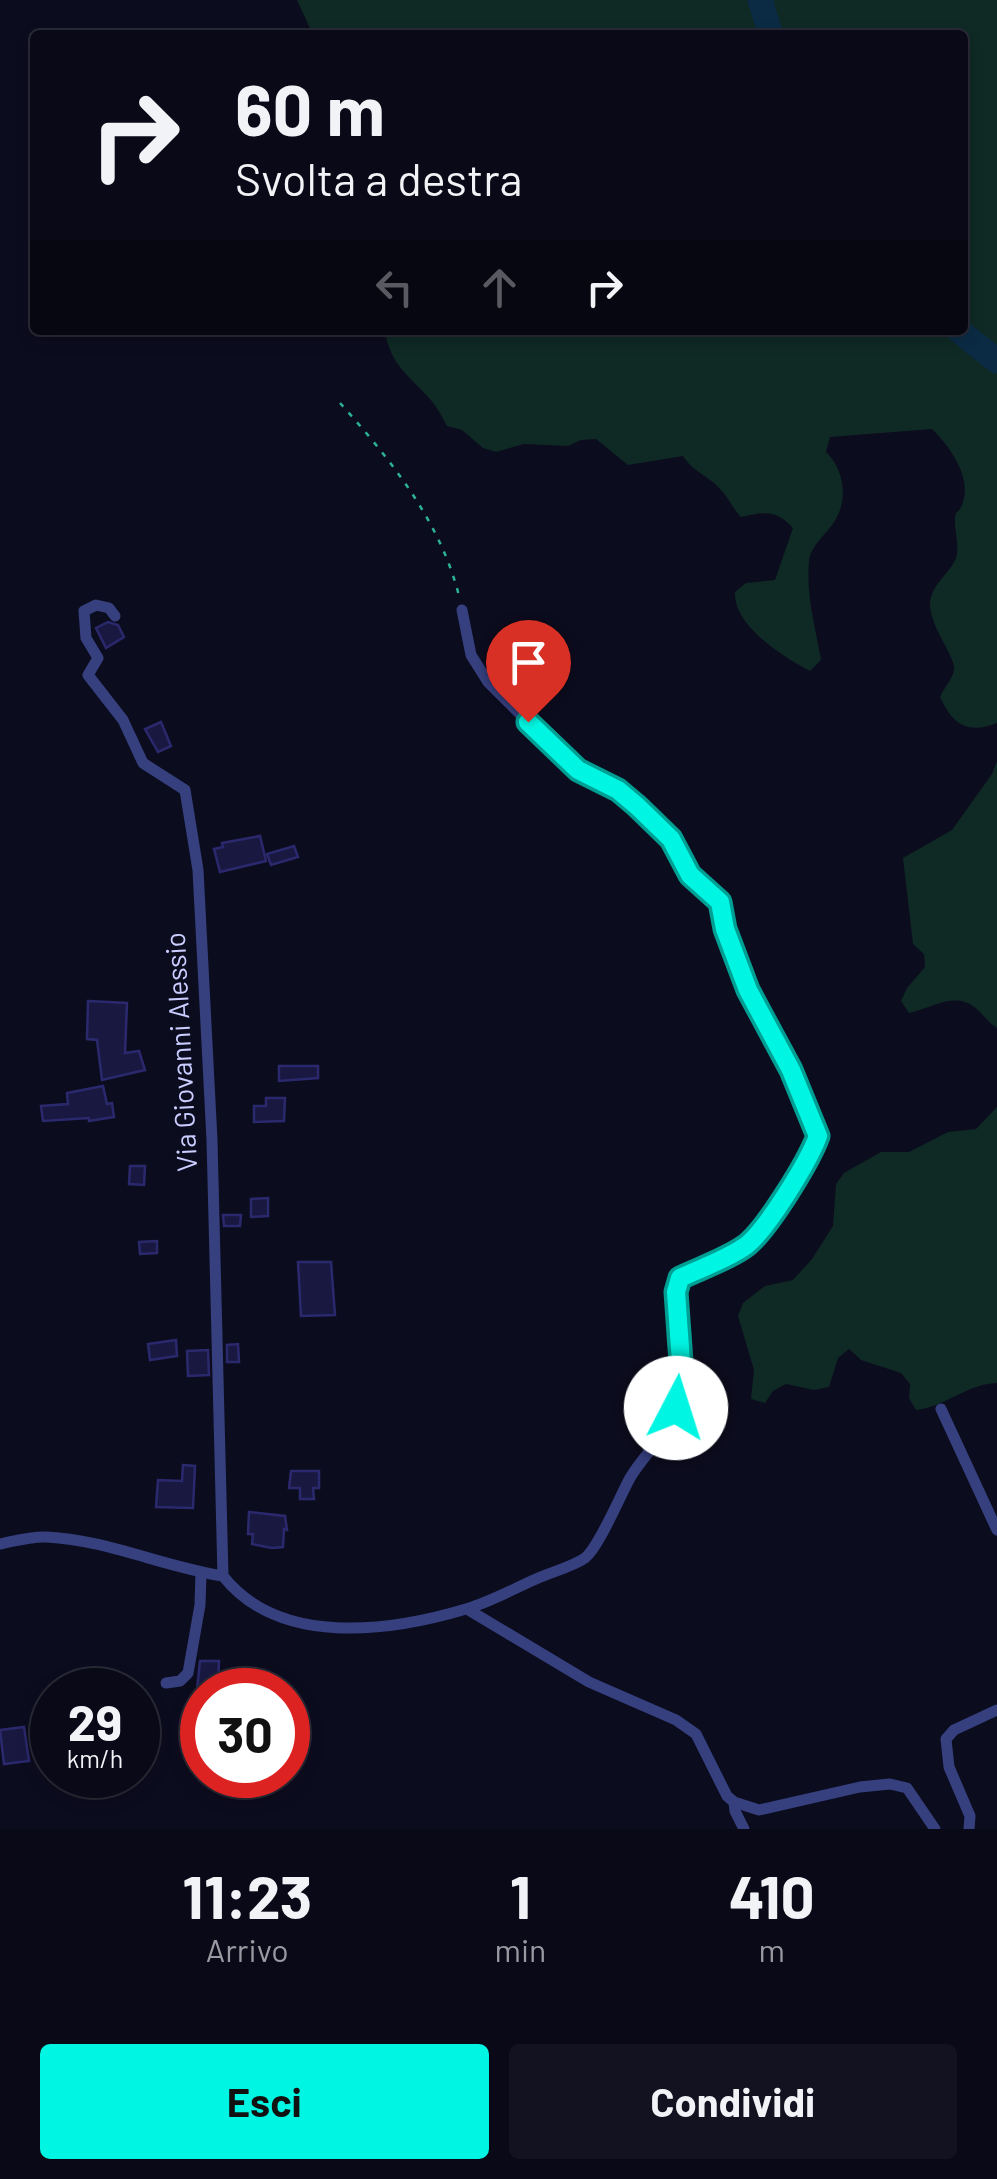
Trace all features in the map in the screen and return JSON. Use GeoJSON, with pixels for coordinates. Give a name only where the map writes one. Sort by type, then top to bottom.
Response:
{"type":"FeatureCollection","features":[{"type":"Feature","properties":{"kind":"street","name":"Via Giovanni Alessio"},"geometry":{"type":"LineString","coordinates":[[115,616],[109,608],[96,604],[84,611],[86,638],[98,658],[88,675],[123,720],[143,763],[185,790],[198,870],[212,1140],[223,1576]]}},
{"type":"Feature","properties":{"kind":"street"},"geometry":{"type":"LineString","coordinates":[[0,1544],[46,1537],[96,1544],[223,1576],[238,1594],[270,1615],[356,1628],[404,1624],[466,1609],[587,1557],[633,1473],[663,1434],[676,1408],[682,1376],[676,1292],[680,1278],[744,1247],[760,1234],[810,1157],[818,1136],[791,1070],[748,990],[725,929],[720,902],[690,875],[671,839],[637,806],[618,790],[578,770],[488,682],[471,655],[462,610]]}},
{"type":"Feature","properties":{"kind":"street"},"geometry":{"type":"LineString","coordinates":[[940,1409],[997,1530]]}},
{"type":"Feature","properties":{"kind":"street"},"geometry":{"type":"LineString","coordinates":[[166,1683],[180,1681],[188,1672],[200,1604],[201,1573]]}},
{"type":"Feature","properties":{"kind":"street"},"geometry":{"type":"LineString","coordinates":[[466,1609],[589,1682],[696,1734],[727,1796],[734,1802],[759,1810],[890,1784],[906,1788],[935,1829]]}},
{"type":"Feature","properties":{"kind":"street"},"geometry":{"type":"LineString","coordinates":[[970,1829],[970,1816],[949,1767],[946,1739],[954,1730],[997,1710]]}},
{"type":"Feature","properties":{"kind":"street"},"geometry":{"type":"LineString","coordinates":[[734,1802],[744,1829]]}},
{"type":"Feature","properties":{"kind":"path"},"geometry":{"type":"LineString","coordinates":[[340,403],[390,458],[411,491],[451,566],[462,610]]}},
{"type":"Feature","properties":{"kind":"green space"},"geometry":{"type":"Polygon","coordinates":[[[297,0],[997,0],[997,723],[978,728],[963,725],[950,715],[940,697],[954,664],[934,623],[930,605],[933,592],[956,558],[955,519],[965,495],[962,474],[952,454],[932,429],[830,437],[826,452],[837,467],[843,495],[839,513],[810,555],[810,599],[821,660],[810,671],[751,628],[742,616],[735,592],[746,583],[775,580],[793,528],[787,522],[769,514],[741,517],[721,490],[683,456],[628,465],[596,439],[568,446],[524,444],[496,452],[483,448],[462,430],[447,426],[432,401],[395,360],[386,335],[968,335],[968,30],[311,30],[297,0]]]}},
{"type":"Feature","properties":{"kind":"green space"},"geometry":{"type":"Polygon","coordinates":[[[997,761],[997,1028],[965,1002],[949,1001],[909,1013],[901,1001],[925,967],[924,954],[913,944],[903,858],[952,830],[997,761]]]}},
{"type":"Feature","properties":{"kind":"green space"},"geometry":{"type":"Polygon","coordinates":[[[997,1107],[997,1383],[916,1410],[909,1398],[910,1384],[901,1373],[861,1360],[849,1349],[838,1358],[829,1387],[814,1390],[786,1384],[773,1391],[765,1403],[751,1399],[754,1370],[738,1316],[743,1303],[765,1286],[793,1280],[812,1259],[833,1226],[836,1184],[844,1173],[881,1152],[909,1152],[948,1132],[976,1129],[997,1107]]]}},
{"type":"Feature","properties":{"kind":"building"},"geometry":{"type":"Polygon","coordinates":[[[108,622],[118,625],[124,637],[106,648],[96,628],[108,622]]]}},
{"type":"Feature","properties":{"kind":"building"},"geometry":{"type":"Polygon","coordinates":[[[161,722],[171,746],[158,752],[145,729],[161,722]]]}},
{"type":"Feature","properties":{"kind":"building"},"geometry":{"type":"Polygon","coordinates":[[[260,836],[266,861],[220,872],[214,849],[223,847],[222,843],[260,836]]]}},
{"type":"Feature","properties":{"kind":"building"},"geometry":{"type":"Polygon","coordinates":[[[294,846],[298,857],[271,865],[267,854],[294,846]]]}},
{"type":"Feature","properties":{"kind":"building"},"geometry":{"type":"Polygon","coordinates":[[[88,1001],[127,1003],[125,1053],[139,1051],[145,1070],[102,1080],[97,1040],[87,1039],[88,1001]]]}},
{"type":"Feature","properties":{"kind":"building"},"geometry":{"type":"Polygon","coordinates":[[[279,1066],[318,1066],[318,1078],[279,1081],[279,1066]]]}},
{"type":"Feature","properties":{"kind":"building"},"geometry":{"type":"Polygon","coordinates":[[[103,1086],[114,1117],[43,1121],[41,1106],[68,1104],[67,1093],[103,1086]]]}},
{"type":"Feature","properties":{"kind":"building"},"geometry":{"type":"Polygon","coordinates":[[[266,1098],[285,1098],[284,1121],[254,1122],[254,1106],[266,1106],[266,1098]]]}},
{"type":"Feature","properties":{"kind":"building"},"geometry":{"type":"Polygon","coordinates":[[[130,1166],[145,1166],[144,1185],[129,1184],[130,1166]]]}},
{"type":"Feature","properties":{"kind":"building"},"geometry":{"type":"Polygon","coordinates":[[[268,1198],[268,1216],[251,1217],[251,1199],[268,1198]]]}},
{"type":"Feature","properties":{"kind":"building"},"geometry":{"type":"Polygon","coordinates":[[[223,1215],[241,1215],[240,1226],[224,1226],[223,1215]]]}},
{"type":"Feature","properties":{"kind":"building"},"geometry":{"type":"Polygon","coordinates":[[[157,1241],[157,1253],[140,1254],[139,1242],[157,1241]]]}},
{"type":"Feature","properties":{"kind":"building"},"geometry":{"type":"Polygon","coordinates":[[[298,1262],[331,1262],[335,1315],[301,1316],[298,1262]]]}},
{"type":"Feature","properties":{"kind":"building"},"geometry":{"type":"Polygon","coordinates":[[[176,1340],[177,1356],[150,1360],[148,1344],[176,1340]]]}},
{"type":"Feature","properties":{"kind":"building"},"geometry":{"type":"Polygon","coordinates":[[[238,1344],[239,1362],[227,1362],[227,1345],[238,1344]]]}},
{"type":"Feature","properties":{"kind":"building"},"geometry":{"type":"Polygon","coordinates":[[[208,1350],[209,1375],[188,1376],[187,1351],[208,1350]]]}},
{"type":"Feature","properties":{"kind":"building"},"geometry":{"type":"Polygon","coordinates":[[[183,1465],[195,1466],[193,1508],[156,1507],[158,1480],[182,1481],[183,1465]]]}},
{"type":"Feature","properties":{"kind":"building"},"geometry":{"type":"Polygon","coordinates":[[[291,1471],[319,1471],[314,1499],[300,1499],[300,1488],[289,1488],[291,1471]]]}},
{"type":"Feature","properties":{"kind":"building"},"geometry":{"type":"Polygon","coordinates":[[[249,1512],[285,1516],[283,1547],[252,1544],[253,1534],[248,1534],[249,1512]]]}},
{"type":"Feature","properties":{"kind":"building"},"geometry":{"type":"Polygon","coordinates":[[[200,1661],[219,1661],[219,1668],[199,1668],[200,1661]]]}},
{"type":"Feature","properties":{"kind":"building"},"geometry":{"type":"Polygon","coordinates":[[[24,1727],[29,1761],[4,1764],[0,1730],[24,1727]]]}},
{"type":"Feature","properties":{"kind":"waterway"},"geometry":{"type":"LineString","coordinates":[[760,0],[769,30]]}},
{"type":"Feature","properties":{"kind":"waterway"},"geometry":{"type":"LineString","coordinates":[[964,335],[997,361]]}},
{"type":"Feature","properties":{"kind":"route"},"geometry":{"type":"LineString","coordinates":[[528,722],[578,770],[618,790],[637,806],[671,839],[690,875],[720,902],[725,929],[748,990],[791,1070],[818,1136],[810,1157],[760,1234],[744,1247],[680,1278],[676,1292],[682,1376],[676,1408]]}}]}
